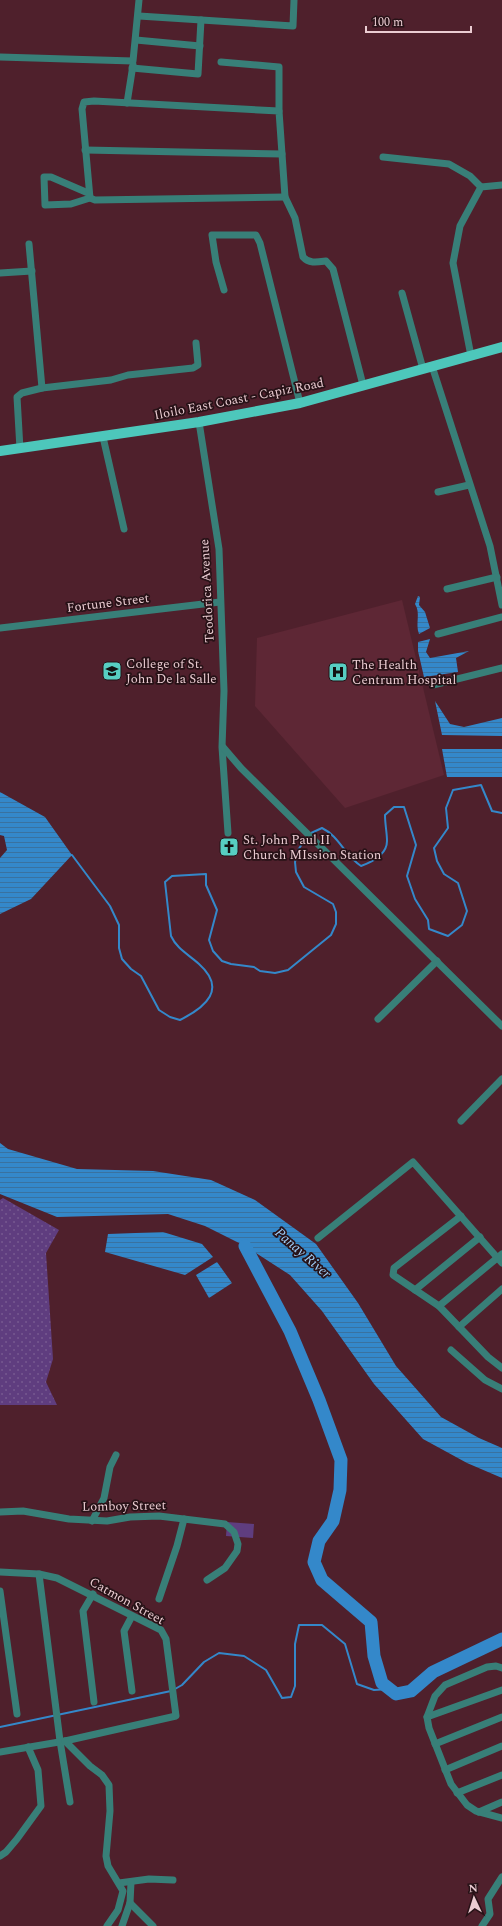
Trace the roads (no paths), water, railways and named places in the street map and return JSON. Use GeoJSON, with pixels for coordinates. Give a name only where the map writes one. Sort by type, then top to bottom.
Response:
{"type":"FeatureCollection","features":[{"type":"Feature","properties":{"kind":"main road","name":"Iloilo East Coast - Capiz Road"},"geometry":{"type":"LineString","coordinates":[[0,451],[199,422],[300,403],[502,347]]}},
{"type":"Feature","properties":{"kind":"street"},"geometry":{"type":"LineString","coordinates":[[127,103],[136,40],[139,0]]}},
{"type":"Feature","properties":{"kind":"street"},"geometry":{"type":"LineString","coordinates":[[138,16],[293,26],[294,0]]}},
{"type":"Feature","properties":{"kind":"street"},"geometry":{"type":"LineString","coordinates":[[0,57],[133,64],[198,74],[201,20]]}},
{"type":"Feature","properties":{"kind":"street"},"geometry":{"type":"LineString","coordinates":[[136,40],[200,46]]}},
{"type":"Feature","properties":{"kind":"street"},"geometry":{"type":"LineString","coordinates":[[221,62],[279,67],[279,111],[285,197],[295,218],[303,257],[312,262],[326,261],[333,269],[363,385]]}},
{"type":"Feature","properties":{"kind":"street"},"geometry":{"type":"LineString","coordinates":[[89,195],[82,109],[84,102],[94,101],[279,111]]}},
{"type":"Feature","properties":{"kind":"street"},"geometry":{"type":"LineString","coordinates":[[85,150],[282,154]]}},
{"type":"Feature","properties":{"kind":"street"},"geometry":{"type":"LineString","coordinates":[[383,157],[449,164],[470,176],[481,187]]}},
{"type":"Feature","properties":{"kind":"street"},"geometry":{"type":"LineString","coordinates":[[89,195],[71,204],[45,205],[44,177],[51,177],[89,195],[95,200],[285,197]]}},
{"type":"Feature","properties":{"kind":"street"},"geometry":{"type":"LineString","coordinates":[[481,187],[502,185]]}},
{"type":"Feature","properties":{"kind":"street"},"geometry":{"type":"LineString","coordinates":[[471,356],[453,263],[460,226],[481,187]]}},
{"type":"Feature","properties":{"kind":"street"},"geometry":{"type":"LineString","coordinates":[[224,290],[216,262],[212,235],[256,235],[260,243],[300,403]]}},
{"type":"Feature","properties":{"kind":"street"},"geometry":{"type":"LineString","coordinates":[[29,244],[42,388]]}},
{"type":"Feature","properties":{"kind":"street"},"geometry":{"type":"LineString","coordinates":[[0,273],[32,271]]}},
{"type":"Feature","properties":{"kind":"street"},"geometry":{"type":"LineString","coordinates":[[402,293],[490,546],[502,605]]}},
{"type":"Feature","properties":{"kind":"street"},"geometry":{"type":"LineString","coordinates":[[20,449],[17,397],[22,393],[42,388],[104,381],[128,375],[193,368],[198,365],[196,343]]}},
{"type":"Feature","properties":{"kind":"street","name":"Teodorica Avenue"},"geometry":{"type":"LineString","coordinates":[[199,422],[219,550],[224,690],[222,747],[228,833]]}},
{"type":"Feature","properties":{"kind":"street"},"geometry":{"type":"LineString","coordinates":[[103,437],[124,529]]}},
{"type":"Feature","properties":{"kind":"street"},"geometry":{"type":"LineString","coordinates":[[438,492],[470,485]]}},
{"type":"Feature","properties":{"kind":"street"},"geometry":{"type":"LineString","coordinates":[[447,589],[496,577]]}},
{"type":"Feature","properties":{"kind":"street","name":"Fortune Street"},"geometry":{"type":"LineString","coordinates":[[0,628],[220,602]]}},
{"type":"Feature","properties":{"kind":"street"},"geometry":{"type":"LineString","coordinates":[[438,634],[502,617]]}},
{"type":"Feature","properties":{"kind":"street"},"geometry":{"type":"LineString","coordinates":[[433,685],[502,668]]}},
{"type":"Feature","properties":{"kind":"street"},"geometry":{"type":"LineString","coordinates":[[222,747],[241,768],[502,1026]]}},
{"type":"Feature","properties":{"kind":"street"},"geometry":{"type":"LineString","coordinates":[[378,1019],[437,961]]}},
{"type":"Feature","properties":{"kind":"street"},"geometry":{"type":"LineString","coordinates":[[461,1121],[502,1079]]}},
{"type":"Feature","properties":{"kind":"street"},"geometry":{"type":"LineString","coordinates":[[318,1238],[413,1162],[460,1216],[501,1258],[438,1306]]}},
{"type":"Feature","properties":{"kind":"street"},"geometry":{"type":"LineString","coordinates":[[460,1216],[394,1268],[393,1275],[438,1306],[502,1368]]}},
{"type":"Feature","properties":{"kind":"street"},"geometry":{"type":"LineString","coordinates":[[414,1290],[480,1237]]}},
{"type":"Feature","properties":{"kind":"street"},"geometry":{"type":"LineString","coordinates":[[459,1327],[502,1289]]}},
{"type":"Feature","properties":{"kind":"street"},"geometry":{"type":"LineString","coordinates":[[451,1350],[485,1380],[502,1389]]}},
{"type":"Feature","properties":{"kind":"street"},"geometry":{"type":"LineString","coordinates":[[92,1520],[104,1498],[110,1467],[116,1455]]}},
{"type":"Feature","properties":{"kind":"street","name":"Lomboy Street"},"geometry":{"type":"LineString","coordinates":[[0,1512],[23,1511],[69,1519],[107,1521],[130,1517],[152,1516],[225,1524],[234,1532],[238,1544],[237,1551],[225,1568],[207,1580]]}},
{"type":"Feature","properties":{"kind":"street"},"geometry":{"type":"LineString","coordinates":[[159,1599],[178,1546],[184,1519]]}},
{"type":"Feature","properties":{"kind":"street","name":"Catmon Street"},"geometry":{"type":"LineString","coordinates":[[0,1572],[39,1574],[57,1578],[93,1594],[161,1630],[166,1639],[176,1716],[63,1741]]}},
{"type":"Feature","properties":{"kind":"street"},"geometry":{"type":"LineString","coordinates":[[39,1574],[63,1741],[70,1802]]}},
{"type":"Feature","properties":{"kind":"street"},"geometry":{"type":"LineString","coordinates":[[0,1591],[17,1714]]}},
{"type":"Feature","properties":{"kind":"street"},"geometry":{"type":"LineString","coordinates":[[93,1594],[83,1611],[94,1702]]}},
{"type":"Feature","properties":{"kind":"street"},"geometry":{"type":"LineString","coordinates":[[132,1616],[124,1630],[132,1691]]}},
{"type":"Feature","properties":{"kind":"street"},"geometry":{"type":"LineString","coordinates":[[502,1668],[487,1666],[446,1685],[435,1696],[427,1717],[429,1728],[451,1784],[467,1805],[479,1812],[502,1818]]}},
{"type":"Feature","properties":{"kind":"street"},"geometry":{"type":"LineString","coordinates":[[427,1717],[502,1690]]}},
{"type":"Feature","properties":{"kind":"street"},"geometry":{"type":"LineString","coordinates":[[435,1744],[502,1718]]}},
{"type":"Feature","properties":{"kind":"street"},"geometry":{"type":"LineString","coordinates":[[0,1752],[63,1741]]}},
{"type":"Feature","properties":{"kind":"street"},"geometry":{"type":"LineString","coordinates":[[63,1741],[102,1776],[109,1785],[110,1811],[106,1856],[108,1866],[123,1891],[122,1900],[115,1915],[107,1926]]}},
{"type":"Feature","properties":{"kind":"street"},"geometry":{"type":"LineString","coordinates":[[445,1770],[502,1746]]}},
{"type":"Feature","properties":{"kind":"street"},"geometry":{"type":"LineString","coordinates":[[0,1856],[17,1840],[41,1806],[38,1770],[28,1747]]}},
{"type":"Feature","properties":{"kind":"street"},"geometry":{"type":"LineString","coordinates":[[458,1793],[502,1775]]}},
{"type":"Feature","properties":{"kind":"street"},"geometry":{"type":"LineString","coordinates":[[479,1812],[502,1802]]}},
{"type":"Feature","properties":{"kind":"street"},"geometry":{"type":"LineString","coordinates":[[482,1926],[490,1914],[488,1899],[502,1877]]}},
{"type":"Feature","properties":{"kind":"street"},"geometry":{"type":"LineString","coordinates":[[119,1883],[150,1879],[173,1880]]}},
{"type":"Feature","properties":{"kind":"street"},"geometry":{"type":"LineString","coordinates":[[122,1926],[130,1903],[131,1882]]}},
{"type":"Feature","properties":{"kind":"street"},"geometry":{"type":"LineString","coordinates":[[130,1903],[153,1926]]}},
{"type":"Feature","properties":{"kind":"water"},"geometry":{"type":"Polygon","coordinates":[[[418,596],[420,597],[419,605],[425,612],[430,628],[419,634],[418,611],[415,604],[418,596]]]}},
{"type":"Feature","properties":{"kind":"water"},"geometry":{"type":"Polygon","coordinates":[[[430,639],[426,652],[430,658],[469,651],[456,658],[458,672],[424,677],[418,651],[418,642],[430,639]]]}},
{"type":"Feature","properties":{"kind":"water"},"geometry":{"type":"Polygon","coordinates":[[[435,701],[450,724],[464,727],[502,718],[502,736],[442,735],[435,701]]]}},
{"type":"Feature","properties":{"kind":"water"},"geometry":{"type":"Polygon","coordinates":[[[442,749],[502,749],[502,777],[447,777],[442,749]]]}},
{"type":"Feature","properties":{"kind":"water"},"geometry":{"type":"Polygon","coordinates":[[[0,792],[45,817],[72,855],[31,899],[0,914],[0,858],[7,850],[4,836],[0,835],[0,792]]]}},
{"type":"Feature","properties":{"kind":"water","name":"Panay River"},"geometry":{"type":"Polygon","coordinates":[[[0,1143],[8,1149],[77,1169],[153,1171],[211,1180],[255,1200],[316,1244],[358,1303],[396,1366],[441,1417],[479,1438],[502,1448],[502,1478],[467,1463],[423,1439],[374,1384],[322,1311],[290,1275],[245,1246],[205,1226],[168,1214],[57,1217],[0,1194],[0,1143]]]}},
{"type":"Feature","properties":{"kind":"water"},"geometry":{"type":"Polygon","coordinates":[[[163,1232],[202,1244],[213,1257],[185,1275],[105,1252],[108,1234],[163,1232]]]}},
{"type":"Feature","properties":{"kind":"water"},"geometry":{"type":"Polygon","coordinates":[[[217,1262],[232,1283],[209,1298],[196,1275],[217,1262]]]}},
{"type":"Feature","properties":{"kind":"waterway"},"geometry":{"type":"LineString","coordinates":[[69,855],[72,855],[110,906],[119,925],[119,948],[122,959],[131,969],[141,976],[159,1010],[170,1017],[180,1020],[205,1003],[210,996],[212,981],[199,964],[173,941],[171,936],[165,882],[172,876],[206,874],[206,885],[217,910],[209,940],[213,951],[222,961],[231,964],[254,967],[260,971],[275,973],[288,970],[331,935],[336,924],[336,912],[333,904],[304,887],[296,872],[295,862],[298,850],[309,834],[322,828],[333,836],[355,862],[361,866],[374,860],[382,854],[386,846],[385,815],[394,807],[404,807],[416,845],[407,876],[415,899],[428,920],[429,929],[448,936],[462,925],[467,911],[458,883],[444,874],[437,861],[434,848],[448,828],[446,808],[453,790],[481,785],[492,811],[502,813]]}},
{"type":"Feature","properties":{"kind":"waterway"},"geometry":{"type":"LineString","coordinates":[[245,1246],[290,1331],[319,1400],[341,1460],[340,1490],[333,1521],[319,1541],[314,1562],[322,1580],[371,1622],[374,1656],[382,1683],[396,1694],[411,1691],[433,1672],[502,1639]]}},
{"type":"Feature","properties":{"kind":"waterway"},"geometry":{"type":"LineString","coordinates":[[175,1689],[182,1685],[204,1662],[219,1653],[244,1656],[266,1670],[282,1698],[291,1697],[295,1686],[295,1644],[299,1625],[322,1625],[345,1644],[357,1684],[374,1690],[389,1689]]}},
{"type":"Feature","properties":{"kind":"waterway"},"geometry":{"type":"LineString","coordinates":[[0,1727],[171,1691]]}},
{"type":"Feature","properties":{"kind":"place","name":"College of St. John De la Salle"},"geometry":{"type":"Point","coordinates":[112,671]}},
{"type":"Feature","properties":{"kind":"place","name":"The Health Centrum Hospital"},"geometry":{"type":"Point","coordinates":[338,672]}},
{"type":"Feature","properties":{"kind":"place","name":"St. John Paul II Church MIssion Station"},"geometry":{"type":"Point","coordinates":[229,847]}}]}
